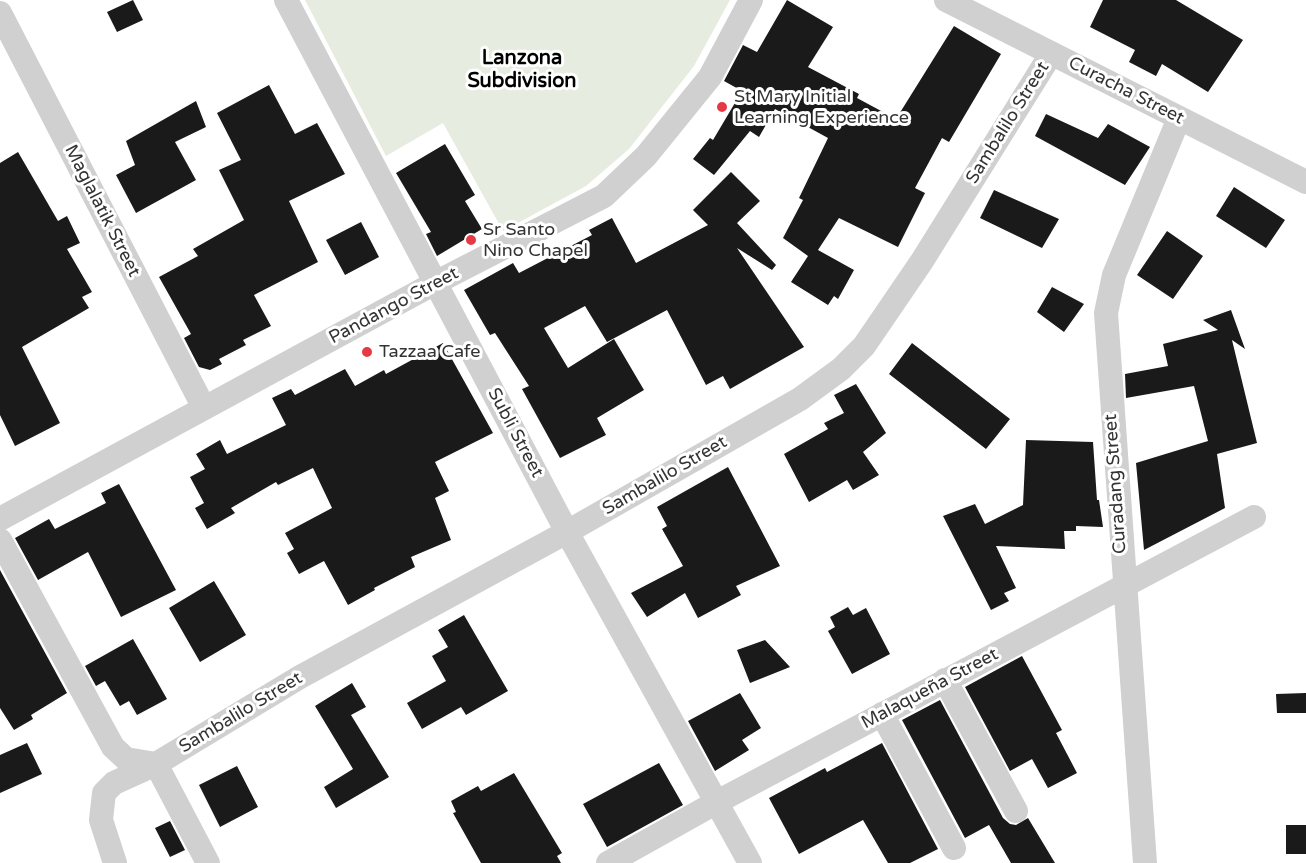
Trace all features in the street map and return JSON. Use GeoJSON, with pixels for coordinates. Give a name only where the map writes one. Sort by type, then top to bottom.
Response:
{"type":"FeatureCollection","features":[{"type":"Feature","properties":{"kind":"street","name":"Subli Street"},"geometry":{"type":"LineString","coordinates":[[286,0],[567,532],[750,863]]}},
{"type":"Feature","properties":{"kind":"street","name":"Pandango Street"},"geometry":{"type":"LineString","coordinates":[[0,519],[435,283],[603,196],[646,156],[689,105],[710,77],[751,0]]}},
{"type":"Feature","properties":{"kind":"street","name":"Curacha Street"},"geometry":{"type":"LineString","coordinates":[[946,0],[1306,182]]}},
{"type":"Feature","properties":{"kind":"street","name":"Maglalatik Street"},"geometry":{"type":"LineString","coordinates":[[0,14],[204,408]]}},
{"type":"Feature","properties":{"kind":"street","name":"Sambalilo Street"},"geometry":{"type":"LineString","coordinates":[[115,863],[101,820],[104,793],[114,783],[156,764],[300,677],[567,532],[800,399],[841,369],[864,346],[922,261],[1051,54]]}},
{"type":"Feature","properties":{"kind":"street","name":"Curadang Street"},"geometry":{"type":"LineString","coordinates":[[1145,863],[1123,586],[1106,313],[1114,275],[1179,118]]}},
{"type":"Feature","properties":{"kind":"street","name":"Malaqueña Street"},"geometry":{"type":"LineString","coordinates":[[608,863],[717,802],[1254,517]]}},
{"type":"Feature","properties":{"kind":"street"},"geometry":{"type":"LineString","coordinates":[[0,540],[113,747],[126,759],[156,764],[208,863]]}},
{"type":"Feature","properties":{"kind":"street"},"geometry":{"type":"LineString","coordinates":[[945,680],[1016,811]]}},
{"type":"Feature","properties":{"kind":"street"},"geometry":{"type":"LineString","coordinates":[[882,714],[954,848]]}},
{"type":"Feature","properties":{"kind":"shaded area"},"geometry":{"type":"Polygon","coordinates":[[[305,0],[730,0],[694,66],[629,149],[586,186],[503,231],[443,123],[386,156],[305,0]]]}},
{"type":"Feature","properties":{"kind":"building"},"geometry":{"type":"Polygon","coordinates":[[[133,0],[143,20],[117,32],[107,12],[133,0]]]}},
{"type":"Feature","properties":{"kind":"building"},"geometry":{"type":"Polygon","coordinates":[[[787,0],[833,27],[808,67],[859,94],[857,98],[896,119],[954,26],[1001,54],[949,142],[942,138],[915,188],[925,193],[898,247],[839,218],[818,250],[854,270],[838,299],[834,296],[828,305],[791,282],[808,256],[783,238],[803,200],[799,198],[828,138],[775,109],[759,137],[750,131],[714,175],[693,159],[710,138],[713,140],[742,91],[724,81],[743,45],[757,52],[787,0]]]}},
{"type":"Feature","properties":{"kind":"building"},"geometry":{"type":"Polygon","coordinates":[[[1103,0],[1176,0],[1243,40],[1208,92],[1162,64],[1156,76],[1129,62],[1135,50],[1090,27],[1103,0]]]}},
{"type":"Feature","properties":{"kind":"building"},"geometry":{"type":"Polygon","coordinates":[[[269,85],[295,134],[317,123],[345,174],[289,201],[318,262],[254,295],[271,326],[243,340],[246,345],[219,359],[222,364],[210,370],[199,367],[184,338],[191,334],[159,277],[198,256],[193,249],[244,220],[219,170],[241,160],[217,113],[269,85]]]}},
{"type":"Feature","properties":{"kind":"building"},"geometry":{"type":"Polygon","coordinates":[[[196,101],[206,127],[175,142],[196,180],[136,213],[116,175],[135,165],[126,141],[196,101]]]}},
{"type":"Feature","properties":{"kind":"building"},"geometry":{"type":"Polygon","coordinates":[[[1046,114],[1098,138],[1108,124],[1150,147],[1125,185],[1035,136],[1046,114]]]}},
{"type":"Feature","properties":{"kind":"building"},"geometry":{"type":"Polygon","coordinates":[[[445,144],[475,195],[465,201],[482,229],[437,256],[426,234],[431,232],[396,173],[445,144]]]}},
{"type":"Feature","properties":{"kind":"building"},"geometry":{"type":"Polygon","coordinates":[[[18,152],[58,221],[67,216],[80,243],[67,249],[92,292],[82,297],[89,308],[22,347],[60,423],[15,446],[0,415],[0,163],[18,152]]]}},
{"type":"Feature","properties":{"kind":"building"},"geometry":{"type":"Polygon","coordinates":[[[731,172],[760,201],[737,223],[776,265],[772,270],[737,248],[804,347],[730,389],[723,376],[706,385],[667,310],[607,342],[585,306],[544,328],[568,368],[614,339],[644,390],[597,418],[606,435],[560,458],[522,389],[529,386],[495,333],[490,335],[464,290],[513,263],[519,273],[592,235],[589,230],[612,218],[636,263],[708,225],[693,210],[731,172]]]}},
{"type":"Feature","properties":{"kind":"building"},"geometry":{"type":"Polygon","coordinates":[[[1234,187],[1285,220],[1266,248],[1216,216],[1234,187]]]}},
{"type":"Feature","properties":{"kind":"building"},"geometry":{"type":"Polygon","coordinates":[[[994,190],[1059,219],[1042,248],[980,218],[994,190]]]}},
{"type":"Feature","properties":{"kind":"building"},"geometry":{"type":"Polygon","coordinates":[[[361,222],[379,257],[345,275],[326,240],[361,222]]]}},
{"type":"Feature","properties":{"kind":"building"},"geometry":{"type":"Polygon","coordinates":[[[1167,231],[1203,256],[1173,299],[1137,275],[1167,231]]]}},
{"type":"Feature","properties":{"kind":"building"},"geometry":{"type":"Polygon","coordinates":[[[1052,287],[1084,304],[1064,332],[1037,312],[1052,287]]]}},
{"type":"Feature","properties":{"kind":"building"},"geometry":{"type":"Polygon","coordinates":[[[1231,310],[1245,349],[1232,340],[1257,443],[1217,454],[1225,508],[1144,550],[1136,463],[1208,441],[1194,386],[1126,398],[1125,374],[1168,366],[1163,344],[1218,330],[1203,320],[1231,310]]]}},
{"type":"Feature","properties":{"kind":"building"},"geometry":{"type":"Polygon","coordinates":[[[443,343],[493,433],[435,462],[449,491],[435,498],[451,540],[411,557],[415,567],[374,588],[375,590],[348,605],[324,561],[299,574],[287,553],[294,549],[285,533],[332,508],[313,468],[278,485],[276,482],[231,508],[235,513],[207,529],[195,508],[204,503],[190,477],[205,469],[196,454],[220,440],[227,454],[286,425],[272,398],[291,389],[295,395],[345,369],[355,386],[384,370],[386,374],[443,343]]]}},
{"type":"Feature","properties":{"kind":"building"},"geometry":{"type":"Polygon","coordinates":[[[912,343],[1010,419],[986,449],[889,374],[912,343]]]}},
{"type":"Feature","properties":{"kind":"building"},"geometry":{"type":"Polygon","coordinates":[[[856,384],[886,433],[863,452],[879,475],[853,490],[847,480],[809,502],[784,454],[828,429],[824,423],[844,413],[834,395],[856,384]]]}},
{"type":"Feature","properties":{"kind":"building"},"geometry":{"type":"Polygon","coordinates":[[[1026,440],[1093,442],[1097,500],[1099,500],[1103,527],[1076,526],[1076,531],[1064,531],[1065,549],[996,546],[1016,588],[1004,593],[1009,601],[991,610],[943,516],[975,504],[985,524],[1023,505],[1026,440]]]}},
{"type":"Feature","properties":{"kind":"building"},"geometry":{"type":"Polygon","coordinates":[[[728,467],[780,566],[736,586],[741,595],[698,618],[685,593],[647,617],[631,593],[683,566],[662,529],[667,526],[657,507],[728,467]]]}},
{"type":"Feature","properties":{"kind":"building"},"geometry":{"type":"Polygon","coordinates":[[[119,484],[176,590],[121,617],[88,552],[38,580],[15,538],[49,519],[55,529],[106,503],[101,493],[119,484]]]}},
{"type":"Feature","properties":{"kind":"building"},"geometry":{"type":"Polygon","coordinates":[[[0,570],[67,693],[31,715],[33,719],[14,730],[0,708],[0,570]]]}},
{"type":"Feature","properties":{"kind":"building"},"geometry":{"type":"Polygon","coordinates":[[[214,581],[246,635],[200,662],[169,608],[214,581]]]}},
{"type":"Feature","properties":{"kind":"building"},"geometry":{"type":"Polygon","coordinates":[[[848,607],[853,615],[866,608],[890,654],[852,674],[828,631],[835,627],[830,617],[848,607]]]}},
{"type":"Feature","properties":{"kind":"building"},"geometry":{"type":"Polygon","coordinates":[[[464,615],[508,691],[466,715],[461,707],[422,729],[407,703],[446,681],[432,656],[448,647],[438,630],[464,615]]]}},
{"type":"Feature","properties":{"kind":"building"},"geometry":{"type":"Polygon","coordinates":[[[133,639],[167,699],[137,715],[129,701],[120,706],[105,681],[96,686],[85,666],[133,639]]]}},
{"type":"Feature","properties":{"kind":"building"},"geometry":{"type":"Polygon","coordinates":[[[765,640],[790,667],[750,683],[737,650],[765,640]]]}},
{"type":"Feature","properties":{"kind":"building"},"geometry":{"type":"Polygon","coordinates":[[[1022,656],[1062,730],[1056,733],[1077,773],[1048,788],[1032,759],[1010,771],[965,687],[1022,656]]]}},
{"type":"Feature","properties":{"kind":"building"},"geometry":{"type":"Polygon","coordinates":[[[352,683],[366,707],[351,715],[389,777],[336,808],[324,787],[353,769],[315,706],[352,683]]]}},
{"type":"Feature","properties":{"kind":"building"},"geometry":{"type":"Polygon","coordinates":[[[740,693],[761,728],[742,740],[749,750],[715,771],[688,721],[740,693]]]}},
{"type":"Feature","properties":{"kind":"building"},"geometry":{"type":"Polygon","coordinates":[[[1306,693],[1306,713],[1277,713],[1276,694],[1306,693]]]}},
{"type":"Feature","properties":{"kind":"building"},"geometry":{"type":"Polygon","coordinates":[[[940,700],[1003,818],[1010,824],[1016,825],[1028,818],[1055,863],[1011,863],[989,825],[965,838],[902,720],[940,700]]]}},
{"type":"Feature","properties":{"kind":"building"},"geometry":{"type":"Polygon","coordinates":[[[27,743],[42,774],[0,793],[0,755],[27,743]]]}},
{"type":"Feature","properties":{"kind":"building"},"geometry":{"type":"Polygon","coordinates":[[[882,743],[938,849],[910,863],[888,863],[863,820],[799,854],[769,798],[825,768],[827,772],[882,743]]]}},
{"type":"Feature","properties":{"kind":"building"},"geometry":{"type":"Polygon","coordinates":[[[659,763],[683,805],[607,847],[583,804],[659,763]]]}},
{"type":"Feature","properties":{"kind":"building"},"geometry":{"type":"Polygon","coordinates":[[[237,766],[258,807],[220,827],[199,785],[237,766]]]}},
{"type":"Feature","properties":{"kind":"building"},"geometry":{"type":"Polygon","coordinates":[[[514,773],[562,853],[557,856],[561,863],[481,863],[453,813],[456,812],[451,801],[478,786],[481,791],[514,773]]]}},
{"type":"Feature","properties":{"kind":"building"},"geometry":{"type":"Polygon","coordinates":[[[170,821],[185,850],[170,857],[155,828],[170,821]]]}},
{"type":"Feature","properties":{"kind":"building"},"geometry":{"type":"Polygon","coordinates":[[[1286,825],[1306,825],[1306,854],[1286,854],[1286,825]]]}},
{"type":"Feature","properties":{"kind":"place","name":"St Mary Initial Learning Experience"},"geometry":{"type":"Point","coordinates":[722,107]}},
{"type":"Feature","properties":{"kind":"place","name":"Sr Santo Nino Chapel"},"geometry":{"type":"Point","coordinates":[471,240]}},
{"type":"Feature","properties":{"kind":"place","name":"Tazzaa Cafe"},"geometry":{"type":"Point","coordinates":[367,352]}},
{"type":"Feature","properties":{"kind":"district","name":"Lanzona Subdivision"},"geometry":{"type":"Point","coordinates":[522,70]}}]}
